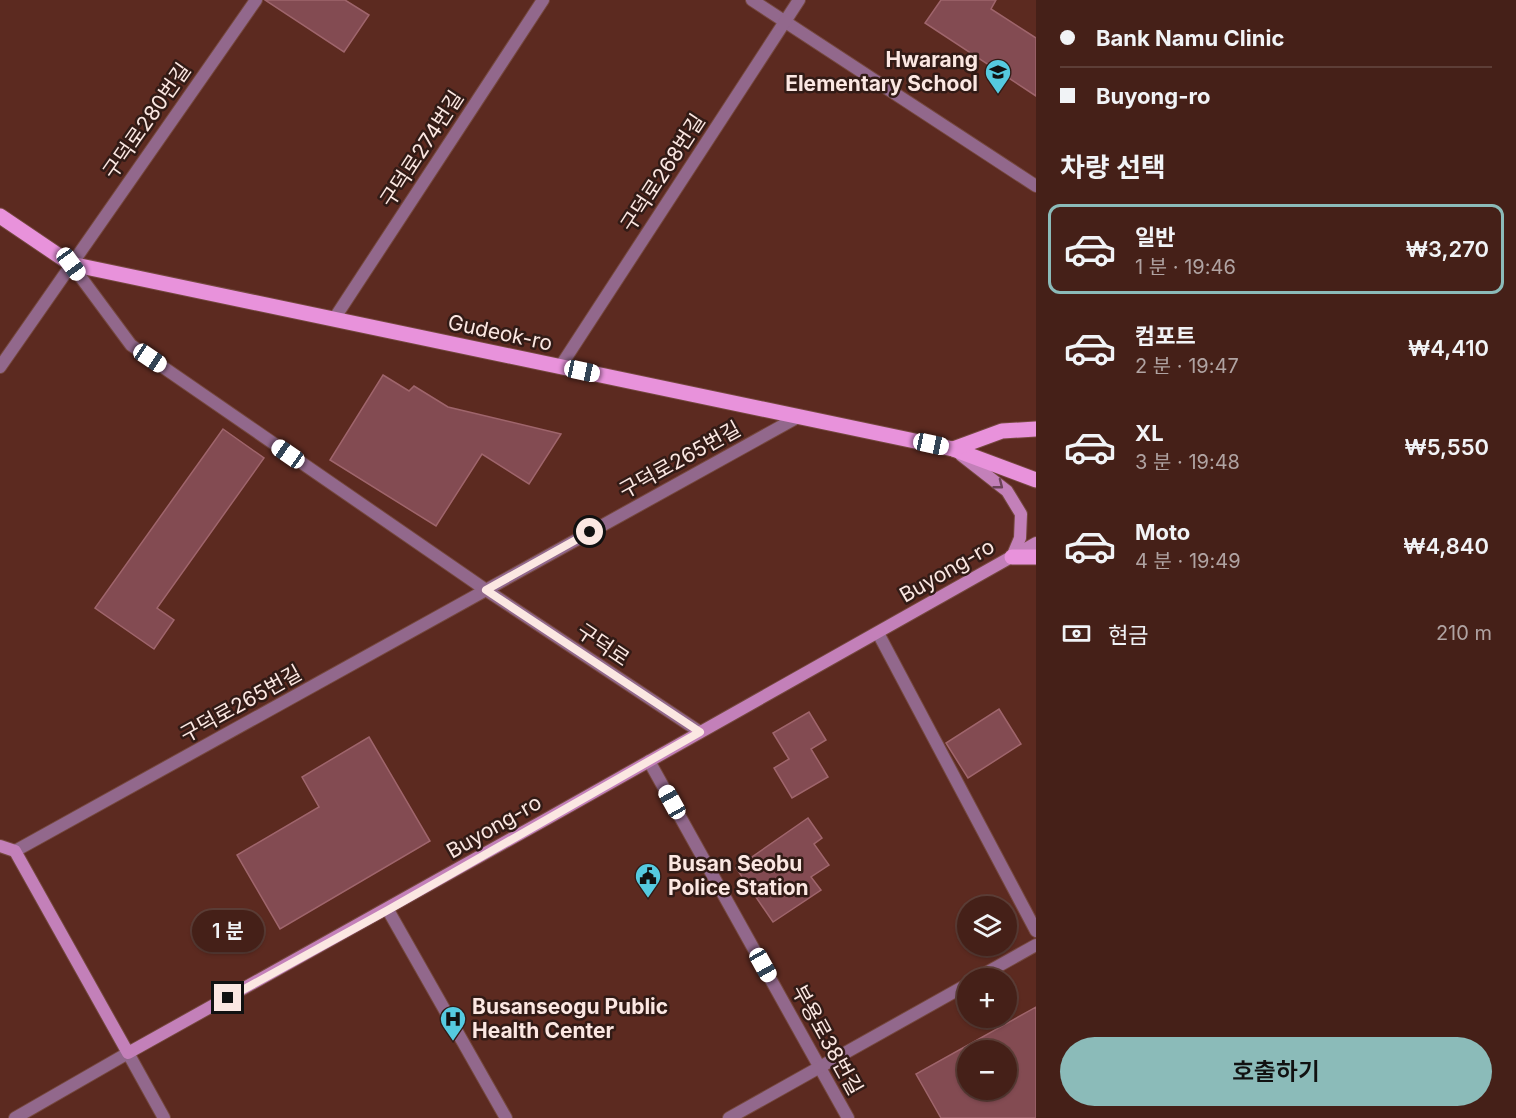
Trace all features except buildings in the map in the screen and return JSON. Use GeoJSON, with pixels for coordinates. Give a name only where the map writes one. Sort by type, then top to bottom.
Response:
{"type":"FeatureCollection","features":[{"type":"Feature","properties":{"kind":"main road","name":"Gudeok-ro"},"geometry":{"type":"LineString","coordinates":[[0,216],[71,264],[953,449],[1036,480]]}},
{"type":"Feature","properties":{"kind":"main road"},"geometry":{"type":"LineString","coordinates":[[953,449],[1002,431],[1036,429]]}},
{"type":"Feature","properties":{"kind":"main road"},"geometry":{"type":"LineString","coordinates":[[953,449],[1007,491],[1021,514],[1020,538],[1012,557],[1036,557]]}},
{"type":"Feature","properties":{"kind":"main road","name":"Buyong-ro"},"geometry":{"type":"LineString","coordinates":[[128,1053],[388,910],[1036,543]]}},
{"type":"Feature","properties":{"kind":"main road"},"geometry":{"type":"LineString","coordinates":[[0,846],[15,851],[128,1053]]}},
{"type":"Feature","properties":{"kind":"street","name":"구덕로280번길"},"geometry":{"type":"LineString","coordinates":[[0,367],[255,0]]}},
{"type":"Feature","properties":{"kind":"street","name":"구덕로274번길"},"geometry":{"type":"LineString","coordinates":[[334,319],[543,0]]}},
{"type":"Feature","properties":{"kind":"street"},"geometry":{"type":"LineString","coordinates":[[752,0],[1036,186]]}},
{"type":"Feature","properties":{"kind":"street","name":"구덕로268번길"},"geometry":{"type":"LineString","coordinates":[[560,367],[799,0]]}},
{"type":"Feature","properties":{"kind":"street"},"geometry":{"type":"LineString","coordinates":[[71,264],[131,345],[486,590]]}},
{"type":"Feature","properties":{"kind":"street","name":"구덕로265번길"},"geometry":{"type":"LineString","coordinates":[[15,851],[798,417]]}},
{"type":"Feature","properties":{"kind":"street","name":"구덕로"},"geometry":{"type":"LineString","coordinates":[[486,590],[700,732]]}},
{"type":"Feature","properties":{"kind":"street"},"geometry":{"type":"LineString","coordinates":[[878,633],[1036,931]]}},
{"type":"Feature","properties":{"kind":"street","name":"부용로38번길"},"geometry":{"type":"LineString","coordinates":[[649,761],[848,1118]]}},
{"type":"Feature","properties":{"kind":"street"},"geometry":{"type":"LineString","coordinates":[[388,910],[506,1118]]}},
{"type":"Feature","properties":{"kind":"street"},"geometry":{"type":"LineString","coordinates":[[995,968],[1036,945]]}},
{"type":"Feature","properties":{"kind":"street"},"geometry":{"type":"LineString","coordinates":[[729,1118],[957,990]]}},
{"type":"Feature","properties":{"kind":"street"},"geometry":{"type":"LineString","coordinates":[[128,1053],[164,1118]]}},
{"type":"Feature","properties":{"kind":"street","name":"Buyong-ro"},"geometry":{"type":"LineString","coordinates":[[15,1118],[128,1053]]}},
{"type":"Feature","properties":{"kind":"place","name":"Hwarang Elementary School"},"geometry":{"type":"Point","coordinates":[998,95]}},
{"type":"Feature","properties":{"kind":"place","name":"Busan Seobu Police Station"},"geometry":{"type":"Point","coordinates":[648,899]}},
{"type":"Feature","properties":{"kind":"place","name":"Busanseogu Public Health Center"},"geometry":{"type":"Point","coordinates":[453,1042]}},
{"type":"Feature","properties":{"kind":"route"},"geometry":{"type":"LineString","coordinates":[[228,998],[388,910],[700,732],[486,590],[590,532]]}}]}
